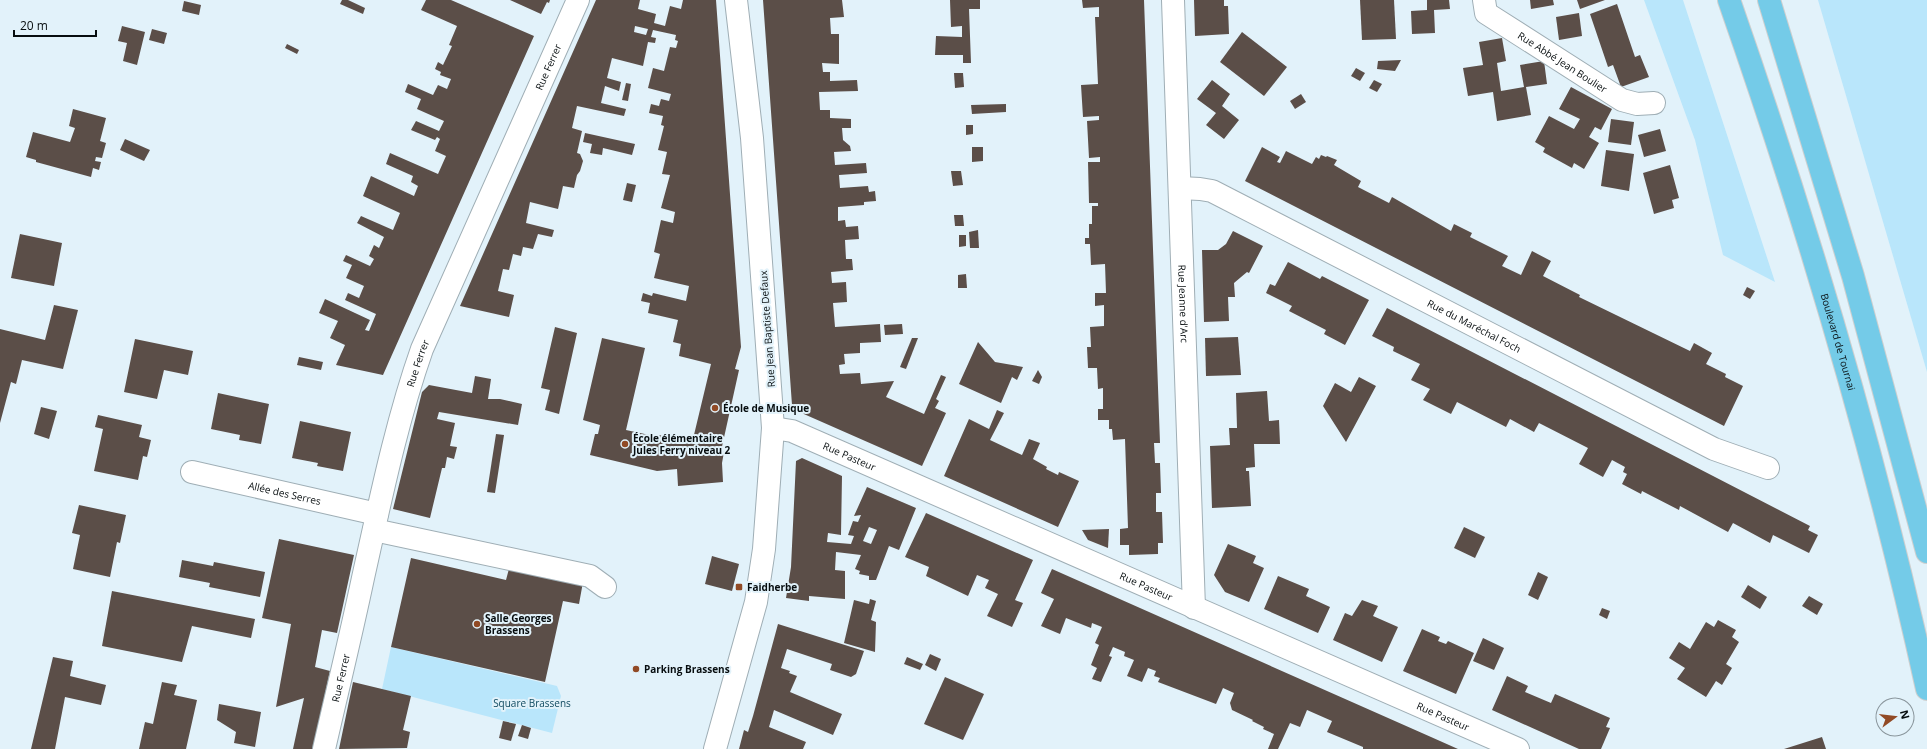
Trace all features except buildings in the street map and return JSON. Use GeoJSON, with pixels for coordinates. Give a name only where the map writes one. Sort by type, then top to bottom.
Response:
{"type":"FeatureCollection","features":[{"type":"Feature","properties":{"kind":"main road","name":"Boulevard de Tournai"},"geometry":{"type":"LineString","coordinates":[[1729,0],[1779,144],[1817,267],[1897,559],[1927,689]]}},
{"type":"Feature","properties":{"kind":"main road"},"geometry":{"type":"LineString","coordinates":[[1770,0],[1852,276],[1927,552]]}},
{"type":"Feature","properties":{"kind":"street","name":"Rue Ferrer"},"geometry":{"type":"LineString","coordinates":[[324,749],[376,522],[412,379],[422,349],[578,0]]}},
{"type":"Feature","properties":{"kind":"street","name":"Rue Jean Baptiste Defaux"},"geometry":{"type":"LineString","coordinates":[[715,749],[756,602],[764,549],[773,428],[752,138],[736,0]]}},
{"type":"Feature","properties":{"kind":"street","name":"Rue Jeanne d'Arc"},"geometry":{"type":"LineString","coordinates":[[1173,0],[1194,608]]}},
{"type":"Feature","properties":{"kind":"street","name":"Rue Abbé Jean Boulier"},"geometry":{"type":"LineString","coordinates":[[1484,0],[1486,13],[1622,100],[1637,104],[1654,103]]}},
{"type":"Feature","properties":{"kind":"street"},"geometry":{"type":"LineString","coordinates":[[1763,0],[1791,70]]}},
{"type":"Feature","properties":{"kind":"street","name":"Rue du Maréchal Foch"},"geometry":{"type":"LineString","coordinates":[[1180,188],[1200,188],[1212,191],[1714,449],[1768,468]]}},
{"type":"Feature","properties":{"kind":"street","name":"Rue Pasteur"},"geometry":{"type":"LineString","coordinates":[[773,428],[792,431],[1518,749]]}},
{"type":"Feature","properties":{"kind":"street","name":"Allée des Serres"},"geometry":{"type":"LineString","coordinates":[[192,472],[376,522],[590,576],[605,587]]}},
{"type":"Feature","properties":{"kind":"green space"},"geometry":{"type":"Polygon","coordinates":[[[1644,0],[1683,0],[1775,282],[1723,255],[1695,140],[1644,0]]]}},
{"type":"Feature","properties":{"kind":"green space"},"geometry":{"type":"Polygon","coordinates":[[[1818,0],[1927,0],[1927,372],[1818,0]]]}},
{"type":"Feature","properties":{"kind":"green space","name":"Square Brassens"},"geometry":{"type":"Polygon","coordinates":[[[391,647],[557,686],[561,696],[552,733],[382,689],[391,647]]]}},
{"type":"Feature","properties":{"kind":"place","name":"École de Musique"},"geometry":{"type":"Point","coordinates":[715,408]}},
{"type":"Feature","properties":{"kind":"place","name":"École élémentaire Jules Ferry niveau 2"},"geometry":{"type":"Point","coordinates":[625,444]}},
{"type":"Feature","properties":{"kind":"place","name":"Faidherbe"},"geometry":{"type":"Point","coordinates":[739,587]}},
{"type":"Feature","properties":{"kind":"place","name":"Salle Georges Brassens"},"geometry":{"type":"Point","coordinates":[477,624]}},
{"type":"Feature","properties":{"kind":"place","name":"Parking Brassens"},"geometry":{"type":"Point","coordinates":[636,669]}}]}
